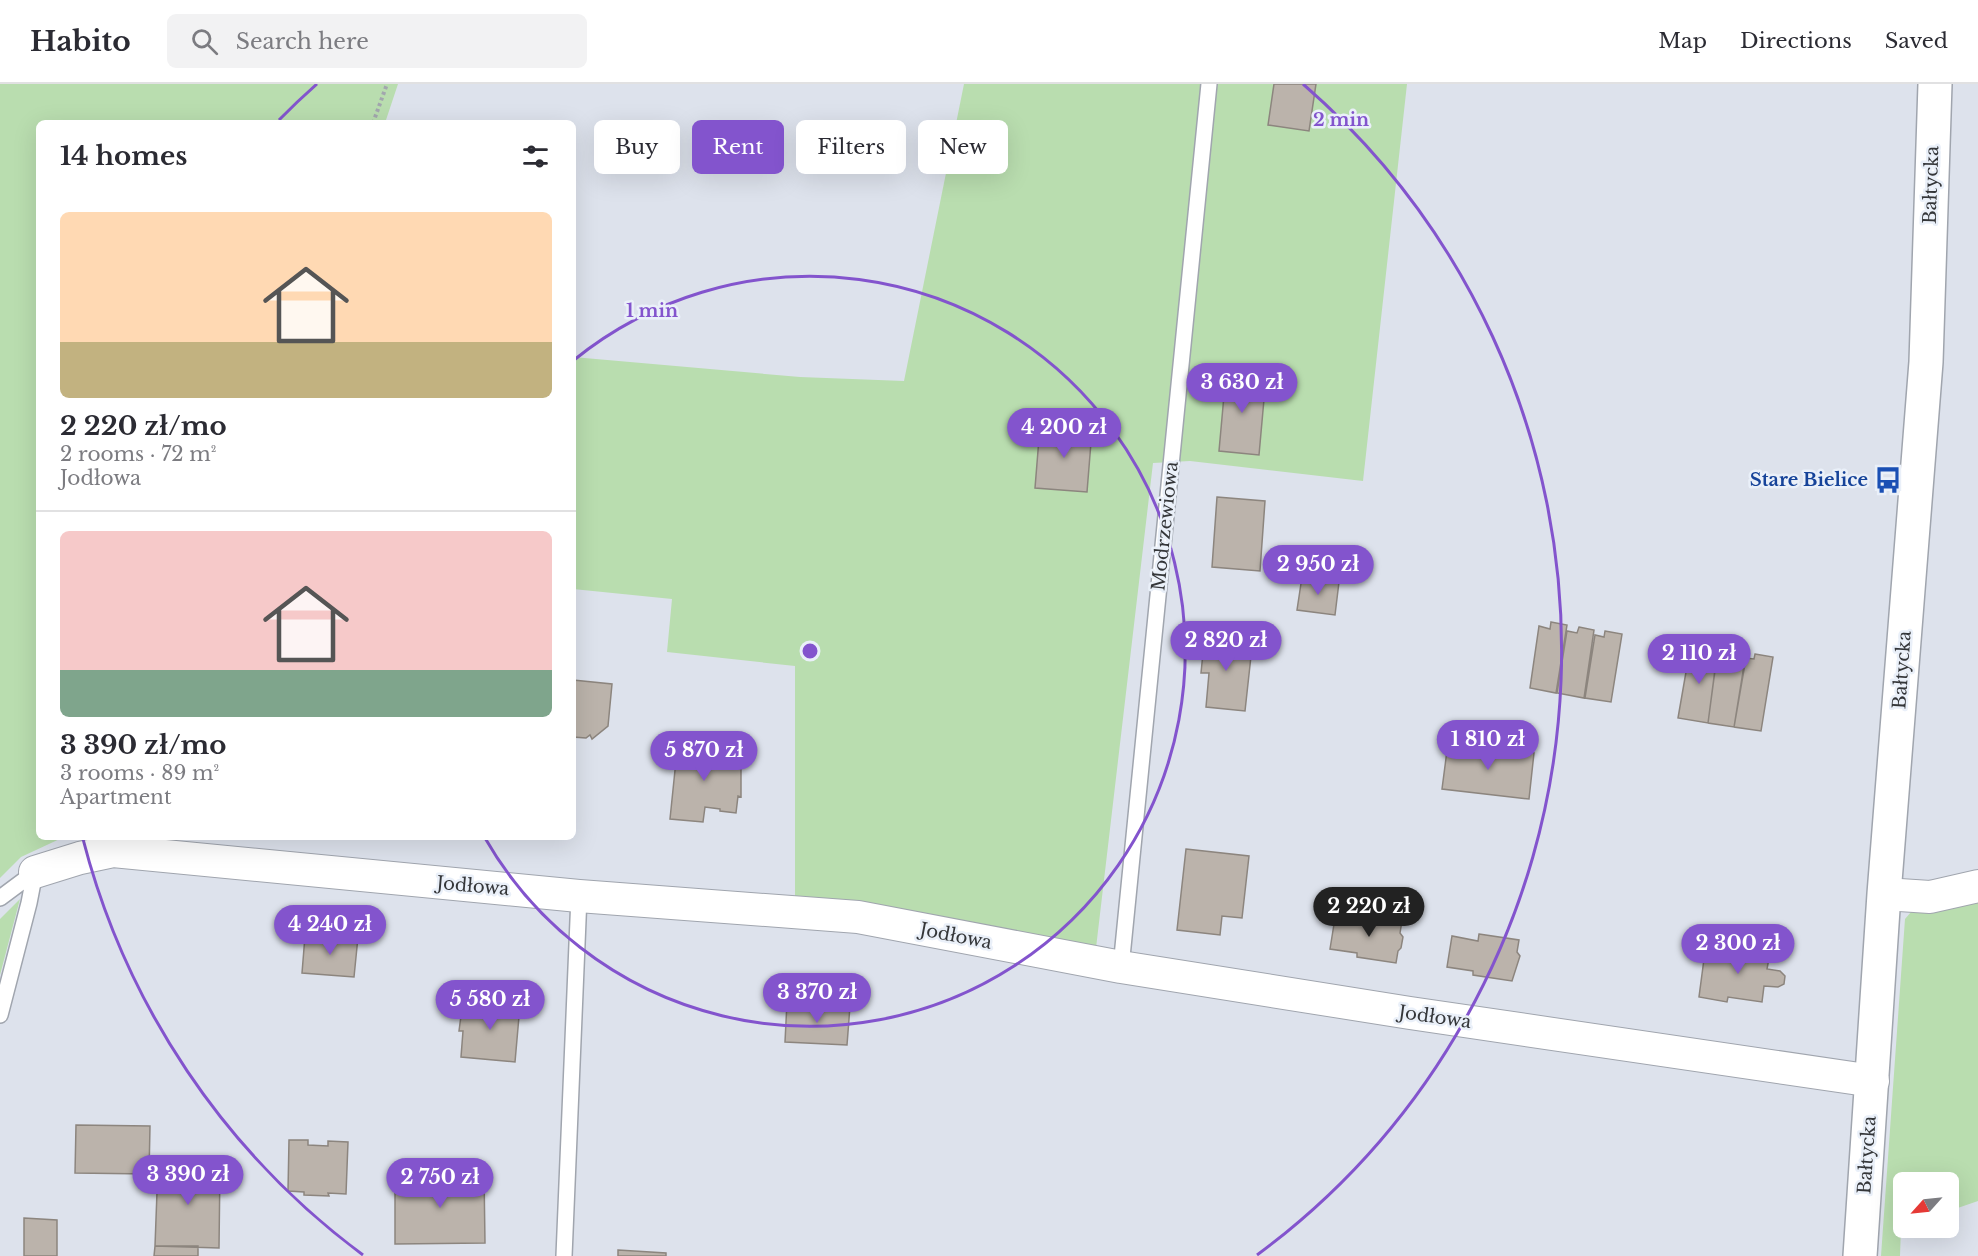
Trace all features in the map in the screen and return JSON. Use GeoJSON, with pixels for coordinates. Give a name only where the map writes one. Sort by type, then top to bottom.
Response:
{"type":"FeatureCollection","features":[{"type":"Feature","properties":{"kind":"street","name":"Bałtycka"},"geometry":{"type":"LineString","coordinates":[[1860,1256],[1884,894],[1926,362],[1935,84]]}},
{"type":"Feature","properties":{"kind":"street","name":"Jodłowa"},"geometry":{"type":"LineString","coordinates":[[35,872],[80,858],[113,851],[579,896],[858,917],[1121,967],[1422,1015],[1872,1081]]}},
{"type":"Feature","properties":{"kind":"street"},"geometry":{"type":"LineString","coordinates":[[1884,894],[1930,897],[1978,886]]}},
{"type":"Feature","properties":{"kind":"lane","name":"Modrzewiowa"},"geometry":{"type":"LineString","coordinates":[[1121,967],[1209,84]]}},
{"type":"Feature","properties":{"kind":"lane"},"geometry":{"type":"LineString","coordinates":[[0,898],[35,872]]}},
{"type":"Feature","properties":{"kind":"lane"},"geometry":{"type":"LineString","coordinates":[[0,1015],[35,872]]}},
{"type":"Feature","properties":{"kind":"lane"},"geometry":{"type":"LineString","coordinates":[[564,1256],[579,896]]}},
{"type":"Feature","properties":{"kind":"path"},"geometry":{"type":"LineString","coordinates":[[374,120],[387,84]]}},
{"type":"Feature","properties":{"kind":"green space"},"geometry":{"type":"Polygon","coordinates":[[[0,84],[398,84],[386,120],[36,120],[36,840],[58,840],[21,857],[0,878],[0,84]]]}},
{"type":"Feature","properties":{"kind":"green space"},"geometry":{"type":"Polygon","coordinates":[[[964,84],[1407,84],[1363,481],[1190,461],[1153,463],[1096,948],[795,901],[795,666],[667,652],[672,599],[576,589],[576,357],[800,377],[904,381],[946,174],[1008,174],[1008,120],[957,120],[964,84]]]}},
{"type":"Feature","properties":{"kind":"green space"},"geometry":{"type":"Polygon","coordinates":[[[1978,898],[1978,1201],[1959,1208],[1959,1172],[1893,1172],[1893,1238],[1901,1238],[1900,1256],[1881,1256],[1905,919],[1911,912],[1978,898]]]}},
{"type":"Feature","properties":{"kind":"green space"},"geometry":{"type":"Polygon","coordinates":[[[20,899],[0,975],[0,919],[20,899]]]}},
{"type":"Feature","properties":{"kind":"building"},"geometry":{"type":"Polygon","coordinates":[[[1274,84],[1316,84],[1309,131],[1268,125],[1274,84]]]}},
{"type":"Feature","properties":{"kind":"building"},"geometry":{"type":"Polygon","coordinates":[[[1226,373],[1266,377],[1259,455],[1219,451],[1226,373]]]}},
{"type":"Feature","properties":{"kind":"building"},"geometry":{"type":"Polygon","coordinates":[[[1040,426],[1092,430],[1087,492],[1035,488],[1040,426]]]}},
{"type":"Feature","properties":{"kind":"building"},"geometry":{"type":"Polygon","coordinates":[[[1217,497],[1265,501],[1260,571],[1212,567],[1217,497]]]}},
{"type":"Feature","properties":{"kind":"building"},"geometry":{"type":"Polygon","coordinates":[[[1302,577],[1339,582],[1335,615],[1297,610],[1302,577]]]}},
{"type":"Feature","properties":{"kind":"building"},"geometry":{"type":"Polygon","coordinates":[[[1551,622],[1567,625],[1556,693],[1530,688],[1539,626],[1550,629],[1551,622]]]}},
{"type":"Feature","properties":{"kind":"building"},"geometry":{"type":"Polygon","coordinates":[[[1579,627],[1594,630],[1584,698],[1557,693],[1567,631],[1577,633],[1579,627]]]}},
{"type":"Feature","properties":{"kind":"building"},"geometry":{"type":"Polygon","coordinates":[[[1605,631],[1622,634],[1611,702],[1585,698],[1595,635],[1604,637],[1605,631]]]}},
{"type":"Feature","properties":{"kind":"building"},"geometry":{"type":"Polygon","coordinates":[[[1205,633],[1230,636],[1229,644],[1252,647],[1245,711],[1206,707],[1209,673],[1201,673],[1205,633]]]}},
{"type":"Feature","properties":{"kind":"building"},"geometry":{"type":"Polygon","coordinates":[[[1701,645],[1718,648],[1708,723],[1678,718],[1690,649],[1700,651],[1701,645]]]}},
{"type":"Feature","properties":{"kind":"building"},"geometry":{"type":"Polygon","coordinates":[[[1728,649],[1746,653],[1734,727],[1708,723],[1717,654],[1727,655],[1728,649]]]}},
{"type":"Feature","properties":{"kind":"building"},"geometry":{"type":"Polygon","coordinates":[[[1755,654],[1773,657],[1761,731],[1734,727],[1746,658],[1754,659],[1755,654]]]}},
{"type":"Feature","properties":{"kind":"building"},"geometry":{"type":"Polygon","coordinates":[[[576,680],[612,684],[608,726],[592,739],[590,735],[586,738],[576,737],[576,680]]]}},
{"type":"Feature","properties":{"kind":"building"},"geometry":{"type":"Polygon","coordinates":[[[678,741],[719,745],[717,760],[741,762],[741,797],[738,796],[736,813],[705,807],[703,822],[670,819],[678,741]]]}},
{"type":"Feature","properties":{"kind":"building"},"geometry":{"type":"Polygon","coordinates":[[[1448,743],[1534,753],[1529,799],[1442,789],[1448,743]]]}},
{"type":"Feature","properties":{"kind":"building"},"geometry":{"type":"Polygon","coordinates":[[[1186,849],[1249,856],[1242,918],[1222,916],[1220,935],[1177,930],[1186,849]]]}},
{"type":"Feature","properties":{"kind":"building"},"geometry":{"type":"Polygon","coordinates":[[[1363,915],[1402,921],[1400,933],[1403,937],[1396,963],[1357,957],[1357,953],[1330,949],[1335,918],[1361,922],[1363,915]]]}},
{"type":"Feature","properties":{"kind":"building"},"geometry":{"type":"Polygon","coordinates":[[[328,934],[358,937],[354,977],[302,973],[305,936],[327,938],[328,934]]]}},
{"type":"Feature","properties":{"kind":"building"},"geometry":{"type":"Polygon","coordinates":[[[1479,934],[1519,940],[1517,952],[1520,956],[1512,981],[1473,975],[1473,971],[1447,967],[1452,936],[1478,941],[1479,934]]]}},
{"type":"Feature","properties":{"kind":"building"},"geometry":{"type":"Polygon","coordinates":[[[1721,945],[1770,953],[1767,969],[1780,971],[1785,976],[1784,984],[1778,987],[1764,986],[1762,1002],[1728,997],[1727,1002],[1699,997],[1704,959],[1718,961],[1721,945]]]}},
{"type":"Feature","properties":{"kind":"building"},"geometry":{"type":"Polygon","coordinates":[[[463,1001],[520,1005],[515,1062],[461,1057],[463,1031],[459,1031],[463,1001]]]}},
{"type":"Feature","properties":{"kind":"building"},"geometry":{"type":"Polygon","coordinates":[[[787,1002],[850,1006],[847,1045],[785,1042],[787,1002]]]}},
{"type":"Feature","properties":{"kind":"building"},"geometry":{"type":"Polygon","coordinates":[[[76,1125],[150,1126],[149,1174],[75,1173],[76,1125]]]}},
{"type":"Feature","properties":{"kind":"building"},"geometry":{"type":"Polygon","coordinates":[[[289,1140],[308,1140],[308,1145],[328,1146],[328,1141],[348,1142],[346,1194],[304,1195],[304,1192],[288,1191],[289,1140]]]}},
{"type":"Feature","properties":{"kind":"building"},"geometry":{"type":"Polygon","coordinates":[[[158,1165],[220,1166],[219,1248],[155,1246],[158,1165]]]}},
{"type":"Feature","properties":{"kind":"building"},"geometry":{"type":"Polygon","coordinates":[[[484,1174],[485,1243],[395,1244],[395,1176],[484,1174]]]}},
{"type":"Feature","properties":{"kind":"building"},"geometry":{"type":"Polygon","coordinates":[[[24,1218],[57,1220],[57,1256],[24,1256],[24,1218]]]}},
{"type":"Feature","properties":{"kind":"building"},"geometry":{"type":"Polygon","coordinates":[[[155,1246],[198,1246],[198,1256],[154,1256],[155,1246]]]}},
{"type":"Feature","properties":{"kind":"building"},"geometry":{"type":"Polygon","coordinates":[[[618,1250],[666,1253],[666,1256],[618,1256],[618,1250]]]}},
{"type":"Feature","properties":{"kind":"place","name":"Stare Bielice"},"geometry":{"type":"Point","coordinates":[1888,480]}}]}
